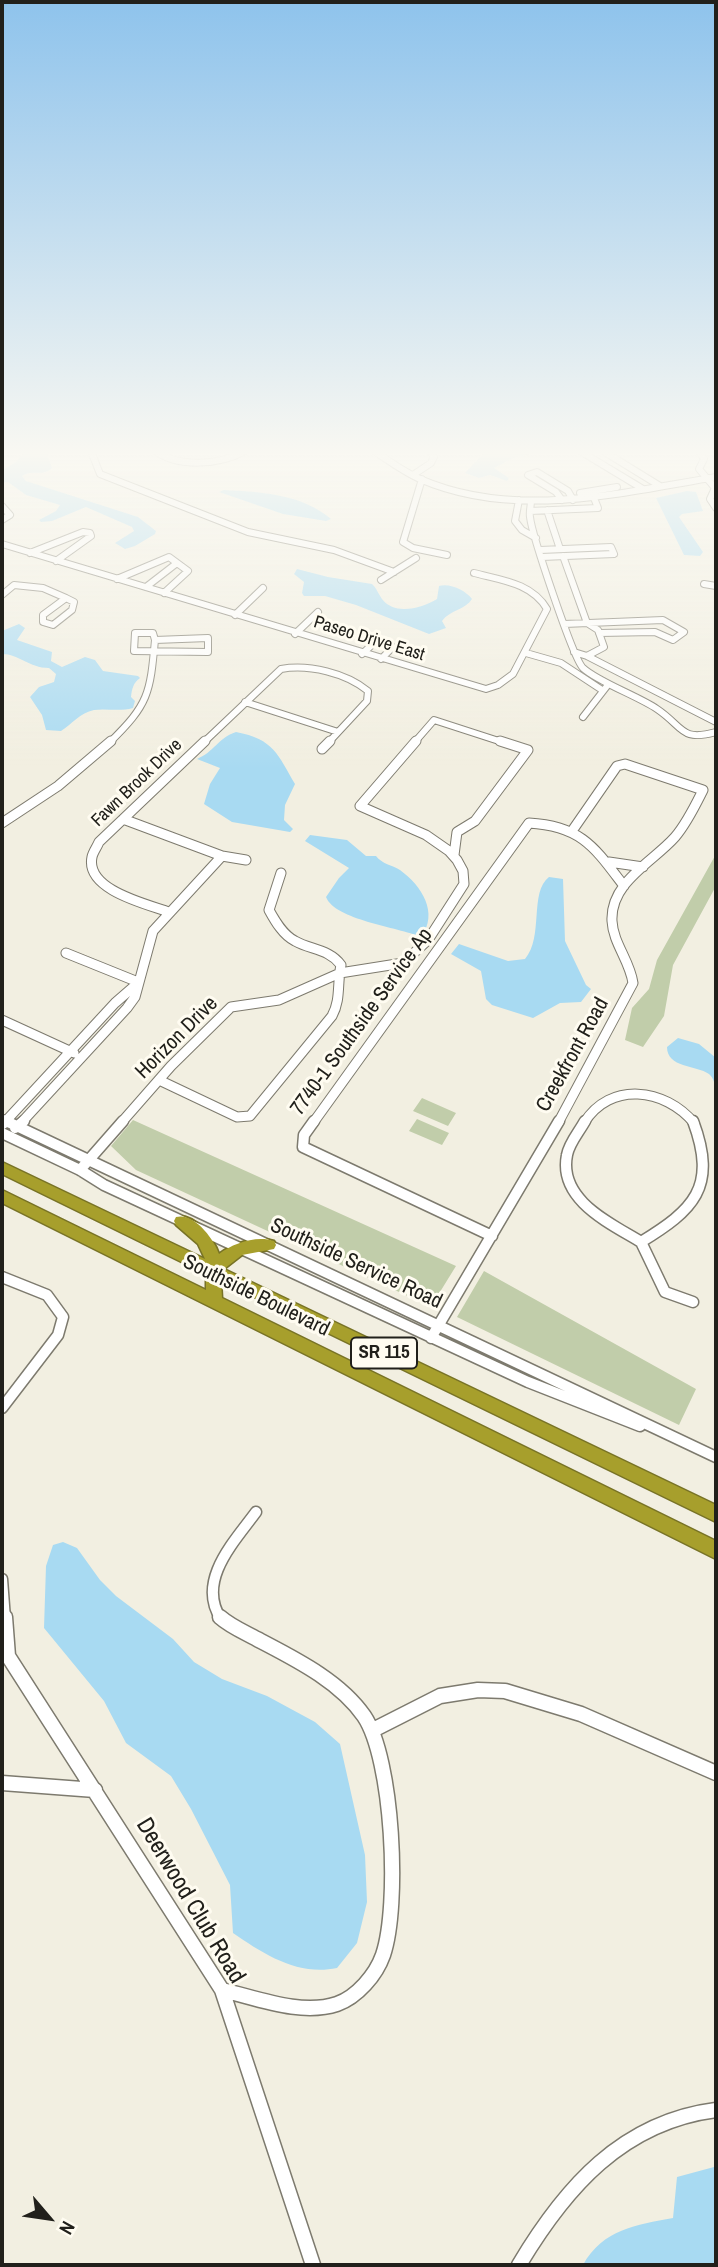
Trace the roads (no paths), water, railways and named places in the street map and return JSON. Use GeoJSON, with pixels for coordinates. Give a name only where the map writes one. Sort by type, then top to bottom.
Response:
{"type":"FeatureCollection","features":[{"type":"Feature","properties":{"kind":"highway","name":"Southside Boulevard"},"geometry":{"type":"LineString","coordinates":[[2,1168],[716,1514]]}},
{"type":"Feature","properties":{"kind":"highway","name":"Southside Boulevard"},"geometry":{"type":"LineString","coordinates":[[2,1196],[716,1550]]}},
{"type":"Feature","properties":{"kind":"highway"},"geometry":{"type":"LineString","coordinates":[[181,1221],[206,1243],[212,1253],[214,1270],[211,1284],[215,1301]]}},
{"type":"Feature","properties":{"kind":"highway"},"geometry":{"type":"LineString","coordinates":[[214,1270],[225,1256],[241,1247],[269,1245]]}},
{"type":"Feature","properties":{"kind":"street","name":"Paseo Drive East"},"geometry":{"type":"LineString","coordinates":[[42,557],[486,689],[513,672],[526,653]]}},
{"type":"Feature","properties":{"kind":"street"},"geometry":{"type":"LineString","coordinates":[[56,561],[62,557]]}},
{"type":"Feature","properties":{"kind":"street"},"geometry":{"type":"LineString","coordinates":[[117,579],[169,557],[187,569],[188,573],[164,593]]}},
{"type":"Feature","properties":{"kind":"street"},"geometry":{"type":"LineString","coordinates":[[353,557],[394,572]]}},
{"type":"Feature","properties":{"kind":"street"},"geometry":{"type":"LineString","coordinates":[[542,557],[574,652],[582,667],[668,715],[686,735],[698,737],[716,732]]}},
{"type":"Feature","properties":{"kind":"street"},"geometry":{"type":"LineString","coordinates":[[564,557],[587,623],[599,633],[604,647],[587,656]]}},
{"type":"Feature","properties":{"kind":"street"},"geometry":{"type":"LineString","coordinates":[[381,580],[416,558]]}},
{"type":"Feature","properties":{"kind":"street"},"geometry":{"type":"LineString","coordinates":[[146,587],[177,563]]}},
{"type":"Feature","properties":{"kind":"street"},"geometry":{"type":"LineString","coordinates":[[474,573],[529,590],[541,597],[548,609]]}},
{"type":"Feature","properties":{"kind":"street"},"geometry":{"type":"LineString","coordinates":[[704,584],[716,586]]}},
{"type":"Feature","properties":{"kind":"street"},"geometry":{"type":"LineString","coordinates":[[2,595],[14,585],[43,588],[66,598],[74,603],[72,610],[53,625],[43,622],[43,615],[66,598]]}},
{"type":"Feature","properties":{"kind":"street"},"geometry":{"type":"LineString","coordinates":[[529,590],[552,587]]}},
{"type":"Feature","properties":{"kind":"street"},"geometry":{"type":"LineString","coordinates":[[235,615],[264,589]]}},
{"type":"Feature","properties":{"kind":"street"},"geometry":{"type":"LineString","coordinates":[[548,609],[559,610]]}},
{"type":"Feature","properties":{"kind":"street"},"geometry":{"type":"LineString","coordinates":[[548,609],[531,635],[526,653],[561,663],[602,690]]}},
{"type":"Feature","properties":{"kind":"street"},"geometry":{"type":"LineString","coordinates":[[295,634],[318,612]]}},
{"type":"Feature","properties":{"kind":"street"},"geometry":{"type":"LineString","coordinates":[[564,624],[663,620],[684,632],[673,640],[655,632],[599,633]]}},
{"type":"Feature","properties":{"kind":"street"},"geometry":{"type":"LineString","coordinates":[[2,823],[30,809],[51,794],[138,714],[150,693],[153,652],[155,640],[153,633],[135,633],[134,651],[153,652],[208,652],[208,638],[155,640]]}},
{"type":"Feature","properties":{"kind":"street"},"geometry":{"type":"LineString","coordinates":[[362,654],[375,642],[393,647],[381,659]]}},
{"type":"Feature","properties":{"kind":"street"},"geometry":{"type":"LineString","coordinates":[[574,652],[587,656],[716,722]]}},
{"type":"Feature","properties":{"kind":"street","name":"Fawn Brook Drive"},"geometry":{"type":"LineString","coordinates":[[169,912],[110,889],[92,872],[90,864],[94,849],[275,673],[287,667],[310,668],[358,683],[368,691],[367,701],[338,732]]}},
{"type":"Feature","properties":{"kind":"street"},"geometry":{"type":"LineString","coordinates":[[583,717],[610,683]]}},
{"type":"Feature","properties":{"kind":"street"},"geometry":{"type":"LineString","coordinates":[[245,702],[338,732],[322,749]]}},
{"type":"Feature","properties":{"kind":"street"},"geometry":{"type":"LineString","coordinates":[[435,720],[528,750],[475,821],[457,832],[454,855],[422,832],[361,809],[360,806],[435,720]]}},
{"type":"Feature","properties":{"kind":"street"},"geometry":{"type":"LineString","coordinates":[[572,831],[617,766],[625,764],[703,790],[674,838],[624,886]]}},
{"type":"Feature","properties":{"kind":"street"},"geometry":{"type":"LineString","coordinates":[[123,819],[222,856],[246,860]]}},
{"type":"Feature","properties":{"kind":"street","name":"7740-1 Southside Service Ap"},"geometry":{"type":"LineString","coordinates":[[492,1236],[303,1147],[304,1135],[529,823],[572,831],[597,849],[624,886]]}},
{"type":"Feature","properties":{"kind":"street","name":"Horizon Drive"},"geometry":{"type":"LineString","coordinates":[[80,1170],[159,1080],[231,1007],[279,1000],[340,973],[403,963],[410,959],[428,940],[460,893],[465,875],[454,855]]}},
{"type":"Feature","properties":{"kind":"street"},"geometry":{"type":"LineString","coordinates":[[4,1134],[33,1113],[127,1009],[135,997],[153,931],[222,856]]}},
{"type":"Feature","properties":{"kind":"street"},"geometry":{"type":"LineString","coordinates":[[609,862],[643,867]]}},
{"type":"Feature","properties":{"kind":"street"},"geometry":{"type":"LineString","coordinates":[[159,1080],[237,1116],[250,1116],[332,1016],[339,1003],[338,960],[291,938],[269,910],[281,873]]}},
{"type":"Feature","properties":{"kind":"street","name":"Creekfront Road"},"geometry":{"type":"LineString","coordinates":[[492,1236],[573,1095],[633,983],[632,970],[615,937],[611,920],[616,897],[624,886]]}},
{"type":"Feature","properties":{"kind":"street"},"geometry":{"type":"LineString","coordinates":[[66,953],[138,982]]}},
{"type":"Feature","properties":{"kind":"street"},"geometry":{"type":"LineString","coordinates":[[3,1122],[138,982]]}},
{"type":"Feature","properties":{"kind":"street"},"geometry":{"type":"LineString","coordinates":[[2,1020],[84,1057]]}},
{"type":"Feature","properties":{"kind":"street"},"geometry":{"type":"LineString","coordinates":[[693,1301],[665,1292],[642,1242],[592,1212],[580,1200],[569,1180],[567,1154],[588,1114],[597,1104],[620,1094],[638,1093],[658,1097],[677,1106],[694,1122],[712,1157],[714,1178]]}},
{"type":"Feature","properties":{"kind":"street","name":"Southside Service Road"},"geometry":{"type":"LineString","coordinates":[[3,1122],[90,1159],[716,1457]]}},
{"type":"Feature","properties":{"kind":"street","name":"Southside Service Road"},"geometry":{"type":"LineString","coordinates":[[4,1134],[80,1170],[104,1185],[528,1382],[693,1446]]}},
{"type":"Feature","properties":{"kind":"street"},"geometry":{"type":"LineString","coordinates":[[642,1242],[708,1195]]}},
{"type":"Feature","properties":{"kind":"street"},"geometry":{"type":"LineString","coordinates":[[431,1338],[492,1236]]}},
{"type":"Feature","properties":{"kind":"street"},"geometry":{"type":"LineString","coordinates":[[2,1276],[47,1295],[63,1317],[58,1335],[2,1408]]}},
{"type":"Feature","properties":{"kind":"street"},"geometry":{"type":"LineString","coordinates":[[222,1990],[294,2005],[335,2005],[351,1997],[365,1984],[378,1966],[389,1935],[388,1813],[384,1765],[373,1730],[333,1684],[221,1619],[211,1609],[209,1597],[223,1559],[256,1512]]}},
{"type":"Feature","properties":{"kind":"street","name":"Deerwood Club Road"},"geometry":{"type":"LineString","coordinates":[[2,1579],[5,1662],[95,1790],[222,1990],[313,2265]]}},
{"type":"Feature","properties":{"kind":"street"},"geometry":{"type":"LineString","coordinates":[[373,1730],[440,1696],[478,1690],[505,1691],[581,1714],[716,1773]]}},
{"type":"Feature","properties":{"kind":"street"},"geometry":{"type":"LineString","coordinates":[[2,1783],[95,1790]]}},
{"type":"Feature","properties":{"kind":"street"},"geometry":{"type":"LineString","coordinates":[[519,2265],[577,2186],[608,2155],[639,2132],[671,2116],[697,2110],[716,2110]]}},
{"type":"Feature","properties":{"kind":"water"},"geometry":{"type":"Polygon","coordinates":[[[297,569],[372,584],[387,604],[401,609],[424,605],[437,599],[439,586],[458,588],[472,599],[442,621],[446,628],[429,634],[356,605],[325,596],[304,596],[304,582],[294,574],[297,569]]]}},
{"type":"Feature","properties":{"kind":"water"},"geometry":{"type":"Polygon","coordinates":[[[19,624],[25,628],[17,640],[52,652],[51,661],[62,667],[85,657],[95,660],[103,671],[138,676],[140,678],[134,684],[131,694],[135,701],[133,708],[89,711],[61,731],[46,730],[42,715],[30,697],[39,687],[54,682],[56,674],[49,668],[2,654],[2,631],[19,624]]]}},
{"type":"Feature","properties":{"kind":"water"},"geometry":{"type":"Polygon","coordinates":[[[236,732],[267,744],[279,757],[295,784],[285,805],[284,820],[293,829],[290,832],[232,822],[204,804],[210,784],[220,768],[197,759],[236,732]]]}},
{"type":"Feature","properties":{"kind":"water"},"geometry":{"type":"Polygon","coordinates":[[[310,835],[347,840],[366,856],[376,856],[408,876],[426,900],[428,909],[426,928],[421,937],[354,917],[332,905],[326,897],[349,868],[305,841],[310,835]]]}},
{"type":"Feature","properties":{"kind":"water"},"geometry":{"type":"Polygon","coordinates":[[[549,877],[563,879],[565,941],[586,985],[591,989],[581,1002],[560,1003],[533,1018],[492,1005],[486,999],[481,971],[451,954],[459,944],[508,961],[525,959],[534,939],[539,893],[549,877]]]}},
{"type":"Feature","properties":{"kind":"water"},"geometry":{"type":"Polygon","coordinates":[[[678,1038],[699,1044],[716,1058],[716,1091],[709,1074],[683,1065],[668,1054],[667,1047],[678,1038]]]}},
{"type":"Feature","properties":{"kind":"water"},"geometry":{"type":"Polygon","coordinates":[[[63,1542],[77,1548],[100,1580],[116,1596],[173,1639],[194,1662],[222,1679],[267,1696],[315,1722],[340,1744],[365,1855],[367,1902],[357,1943],[337,1968],[309,1969],[282,1962],[233,1933],[230,1885],[171,1776],[126,1743],[104,1701],[44,1628],[46,1566],[53,1545],[63,1542]]]}},
{"type":"Feature","properties":{"kind":"water"},"geometry":{"type":"Polygon","coordinates":[[[714,2167],[716,2265],[583,2265],[600,2243],[611,2236],[634,2226],[673,2218],[677,2177],[714,2167]]]}}]}
